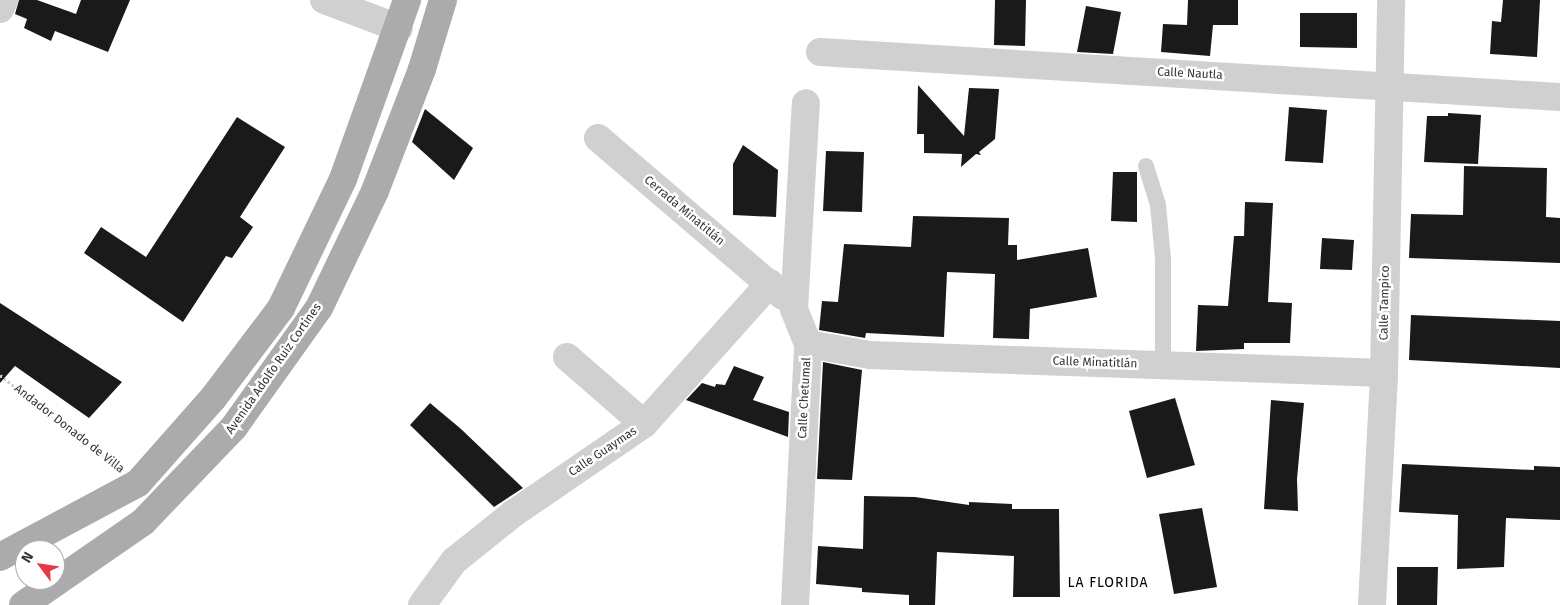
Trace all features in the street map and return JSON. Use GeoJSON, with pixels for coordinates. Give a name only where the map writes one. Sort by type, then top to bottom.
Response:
{"type":"FeatureCollection","features":[{"type":"Feature","properties":{"kind":"main road"},"geometry":{"type":"LineString","coordinates":[[0,557],[138,483],[214,398],[281,308],[343,178],[399,28],[407,0]]}},
{"type":"Feature","properties":{"kind":"main road","name":"Avenida Adolfo Ruiz Cortines"},"geometry":{"type":"LineString","coordinates":[[23,605],[143,522],[234,427],[319,308],[375,191],[422,69],[443,0]]}},
{"type":"Feature","properties":{"kind":"street"},"geometry":{"type":"LineString","coordinates":[[0,8],[4,0]]}},
{"type":"Feature","properties":{"kind":"street"},"geometry":{"type":"LineString","coordinates":[[324,0],[399,28]]}},
{"type":"Feature","properties":{"kind":"street","name":"Calle Tampico"},"geometry":{"type":"LineString","coordinates":[[1372,605],[1384,373],[1391,0]]}},
{"type":"Feature","properties":{"kind":"street","name":"Calle Nautla"},"geometry":{"type":"LineString","coordinates":[[820,52],[1560,97]]}},
{"type":"Feature","properties":{"kind":"street","name":"Calle Chetumal"},"geometry":{"type":"LineString","coordinates":[[795,605],[808,344],[794,309],[806,103]]}},
{"type":"Feature","properties":{"kind":"street","name":"Cerrada Minatitlán"},"geometry":{"type":"LineString","coordinates":[[598,138],[770,283]]}},
{"type":"Feature","properties":{"kind":"street"},"geometry":{"type":"LineString","coordinates":[[770,283],[794,309]]}},
{"type":"Feature","properties":{"kind":"street","name":"Calle Guaymas"},"geometry":{"type":"LineString","coordinates":[[422,605],[454,561],[514,512],[644,424],[770,283]]}},
{"type":"Feature","properties":{"kind":"street","name":"Calle Minatitlán"},"geometry":{"type":"LineString","coordinates":[[808,344],[870,355],[1384,373]]}},
{"type":"Feature","properties":{"kind":"street"},"geometry":{"type":"LineString","coordinates":[[567,357],[644,424]]}},
{"type":"Feature","properties":{"kind":"lane"},"geometry":{"type":"LineString","coordinates":[[1146,166],[1158,205],[1161,241],[1163,366]]}},
{"type":"Feature","properties":{"kind":"path","name":"Andador Donado de Villa"},"geometry":{"type":"LineString","coordinates":[[0,375],[138,483]]}},
{"type":"Feature","properties":{"kind":"building"},"geometry":{"type":"Polygon","coordinates":[[[19,0],[37,0],[76,14],[81,0],[130,0],[108,52],[55,31],[51,41],[24,28],[27,19],[15,14],[19,0]]]}},
{"type":"Feature","properties":{"kind":"building"},"geometry":{"type":"Polygon","coordinates":[[[995,0],[1026,0],[1025,46],[994,45],[995,0]]]}},
{"type":"Feature","properties":{"kind":"building"},"geometry":{"type":"Polygon","coordinates":[[[1188,0],[1238,0],[1238,25],[1213,25],[1210,56],[1161,52],[1163,24],[1187,25],[1188,0]]]}},
{"type":"Feature","properties":{"kind":"building"},"geometry":{"type":"Polygon","coordinates":[[[1503,0],[1540,0],[1537,57],[1490,54],[1492,21],[1501,22],[1503,0]]]}},
{"type":"Feature","properties":{"kind":"building"},"geometry":{"type":"Polygon","coordinates":[[[1086,6],[1121,12],[1113,54],[1077,52],[1086,6]]]}},
{"type":"Feature","properties":{"kind":"building"},"geometry":{"type":"Polygon","coordinates":[[[1300,13],[1357,13],[1357,48],[1300,47],[1300,13]]]}},
{"type":"Feature","properties":{"kind":"building"},"geometry":{"type":"Polygon","coordinates":[[[918,85],[964,136],[969,88],[999,89],[995,139],[979,152],[981,155],[976,154],[961,167],[962,154],[924,153],[924,134],[917,134],[918,85]]]}},
{"type":"Feature","properties":{"kind":"building"},"geometry":{"type":"Polygon","coordinates":[[[1289,107],[1327,110],[1323,163],[1285,161],[1289,107]]]}},
{"type":"Feature","properties":{"kind":"building"},"geometry":{"type":"Polygon","coordinates":[[[425,109],[473,148],[454,180],[412,142],[425,109]]]}},
{"type":"Feature","properties":{"kind":"building"},"geometry":{"type":"Polygon","coordinates":[[[1448,113],[1481,115],[1478,164],[1424,162],[1427,116],[1448,116],[1448,113]]]}},
{"type":"Feature","properties":{"kind":"building"},"geometry":{"type":"Polygon","coordinates":[[[237,117],[285,147],[240,217],[253,227],[232,258],[226,256],[183,322],[84,253],[101,227],[146,257],[237,117]]]}},
{"type":"Feature","properties":{"kind":"building"},"geometry":{"type":"Polygon","coordinates":[[[743,145],[778,170],[776,217],[733,215],[733,164],[743,145]]]}},
{"type":"Feature","properties":{"kind":"building"},"geometry":{"type":"Polygon","coordinates":[[[826,151],[864,152],[862,212],[823,211],[826,151]]]}},
{"type":"Feature","properties":{"kind":"building"},"geometry":{"type":"Polygon","coordinates":[[[1464,166],[1547,168],[1546,217],[1560,218],[1560,263],[1409,258],[1411,214],[1463,215],[1464,166]]]}},
{"type":"Feature","properties":{"kind":"building"},"geometry":{"type":"Polygon","coordinates":[[[1113,172],[1137,172],[1137,222],[1111,221],[1113,172]]]}},
{"type":"Feature","properties":{"kind":"building"},"geometry":{"type":"Polygon","coordinates":[[[1245,202],[1273,203],[1268,302],[1292,303],[1290,343],[1244,343],[1244,349],[1196,351],[1198,305],[1228,306],[1234,236],[1244,236],[1245,202]]]}},
{"type":"Feature","properties":{"kind":"building"},"geometry":{"type":"Polygon","coordinates":[[[913,216],[1009,218],[1008,245],[1017,245],[1017,260],[1088,248],[1097,297],[1030,309],[1029,339],[993,338],[995,274],[947,272],[944,337],[866,333],[865,338],[819,330],[822,301],[838,302],[844,244],[911,247],[913,216]]]}},
{"type":"Feature","properties":{"kind":"building"},"geometry":{"type":"Polygon","coordinates":[[[1322,238],[1354,240],[1352,270],[1320,269],[1322,238]]]}},
{"type":"Feature","properties":{"kind":"building"},"geometry":{"type":"Polygon","coordinates":[[[0,303],[122,382],[89,418],[15,366],[0,383],[0,303]]]}},
{"type":"Feature","properties":{"kind":"building"},"geometry":{"type":"Polygon","coordinates":[[[1411,315],[1560,321],[1560,368],[1409,360],[1411,315]]]}},
{"type":"Feature","properties":{"kind":"building"},"geometry":{"type":"Polygon","coordinates":[[[823,362],[862,370],[852,480],[817,479],[823,362]]]}},
{"type":"Feature","properties":{"kind":"building"},"geometry":{"type":"Polygon","coordinates":[[[734,366],[764,377],[753,400],[789,412],[788,437],[686,400],[702,383],[715,387],[716,384],[725,385],[734,366]]]}},
{"type":"Feature","properties":{"kind":"building"},"geometry":{"type":"Polygon","coordinates":[[[1175,398],[1195,465],[1147,478],[1129,411],[1175,398]]]}},
{"type":"Feature","properties":{"kind":"building"},"geometry":{"type":"Polygon","coordinates":[[[1271,400],[1304,403],[1297,479],[1298,511],[1264,509],[1271,400]]]}},
{"type":"Feature","properties":{"kind":"building"},"geometry":{"type":"Polygon","coordinates":[[[430,403],[461,429],[523,488],[494,507],[410,425],[430,403]]]}},
{"type":"Feature","properties":{"kind":"building"},"geometry":{"type":"Polygon","coordinates":[[[1402,464],[1534,470],[1534,466],[1560,467],[1560,520],[1506,518],[1504,567],[1457,569],[1458,515],[1399,512],[1402,464]]]}},
{"type":"Feature","properties":{"kind":"building"},"geometry":{"type":"Polygon","coordinates":[[[864,496],[915,497],[969,505],[969,502],[1012,504],[1012,509],[1059,509],[1060,597],[1013,597],[1014,556],[937,552],[935,605],[909,605],[909,595],[862,592],[862,588],[816,584],[818,546],[863,549],[864,496]]]}},
{"type":"Feature","properties":{"kind":"building"},"geometry":{"type":"Polygon","coordinates":[[[1202,508],[1217,587],[1174,594],[1159,514],[1202,508]]]}},
{"type":"Feature","properties":{"kind":"building"},"geometry":{"type":"Polygon","coordinates":[[[1397,567],[1438,567],[1437,605],[1397,605],[1397,567]]]}},
{"type":"Feature","properties":{"kind":"district","name":"LA FLORIDA"},"geometry":{"type":"Point","coordinates":[1108,583]}}]}
